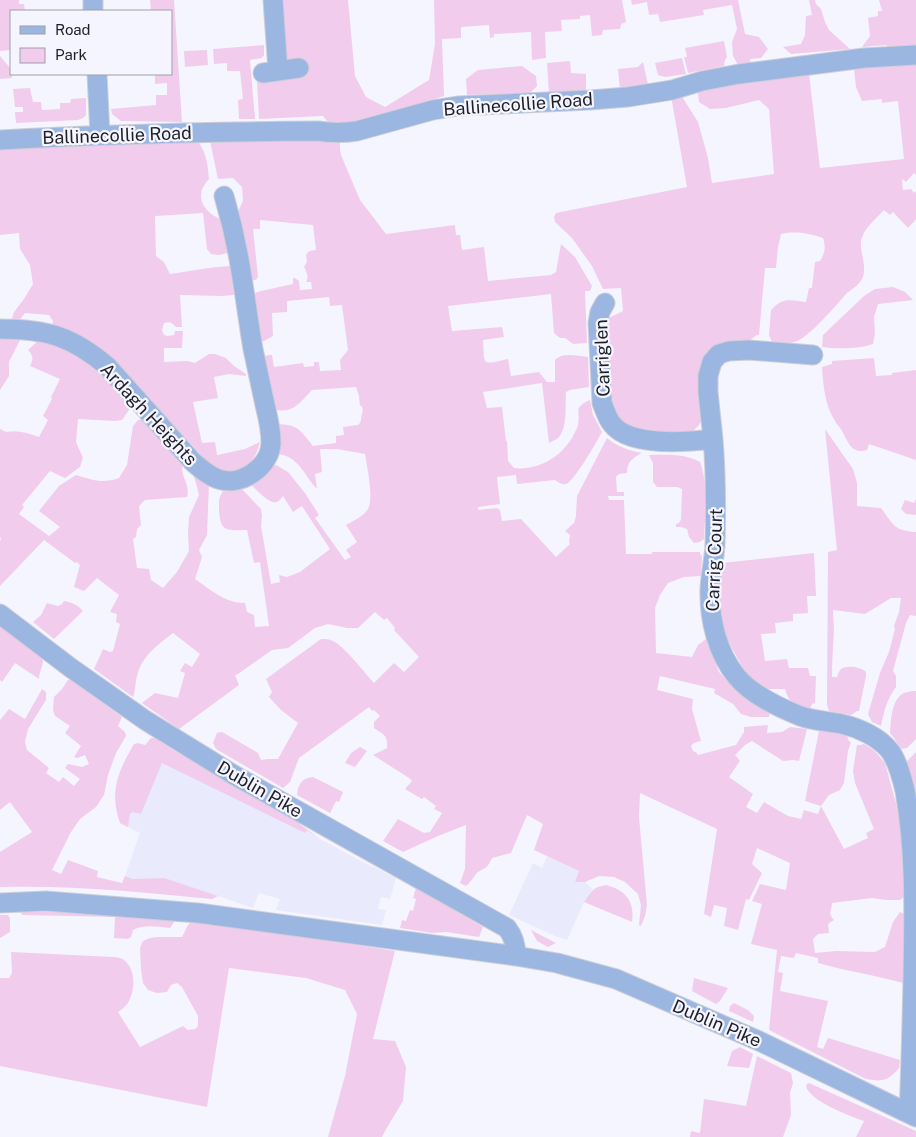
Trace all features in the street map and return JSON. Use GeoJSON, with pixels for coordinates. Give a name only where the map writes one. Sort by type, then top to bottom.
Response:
{"type":"FeatureCollection","features":[{"type":"Feature","properties":{"kind":"street"},"geometry":{"type":"LineString","coordinates":[[273,0],[270,72],[300,68]]}},
{"type":"Feature","properties":{"kind":"street","name":"Ballinecollie Road"},"geometry":{"type":"LineString","coordinates":[[0,140],[249,131],[345,133],[433,110],[458,106],[628,97],[672,90],[739,74],[864,58],[916,55]]}},
{"type":"Feature","properties":{"kind":"street"},"geometry":{"type":"LineString","coordinates":[[97,75],[100,135]]}},
{"type":"Feature","properties":{"kind":"street","name":"Ardagh Heights"},"geometry":{"type":"LineString","coordinates":[[0,329],[44,332],[75,343],[108,367],[193,462],[204,471],[218,479],[242,479],[252,473],[268,457],[271,444],[238,252],[224,196]]}},
{"type":"Feature","properties":{"kind":"street","name":"Carriglen"},"geometry":{"type":"LineString","coordinates":[[605,303],[600,312],[598,323],[602,403],[612,425],[622,433],[652,441],[694,442],[713,439]]}},
{"type":"Feature","properties":{"kind":"street"},"geometry":{"type":"LineString","coordinates":[[713,439],[708,376],[712,362],[719,354],[729,351],[749,350],[813,355]]}},
{"type":"Feature","properties":{"kind":"street","name":"Carrig Court"},"geometry":{"type":"LineString","coordinates":[[713,439],[716,508],[715,550],[710,589],[711,614],[716,637],[726,660],[737,677],[752,690],[771,702],[802,716],[842,724],[876,739],[890,750],[903,782],[911,826],[914,867],[912,1115]]}},
{"type":"Feature","properties":{"kind":"street","name":"Dublin Pike"},"geometry":{"type":"LineString","coordinates":[[0,614],[71,668],[152,725],[234,775],[507,928],[513,936],[516,956]]}},
{"type":"Feature","properties":{"kind":"street","name":"Dublin Pike"},"geometry":{"type":"LineString","coordinates":[[0,903],[46,901],[198,913],[557,963],[616,979],[759,1041],[912,1115]]}},
{"type":"Feature","properties":{"kind":"shaded area"},"geometry":{"type":"Polygon","coordinates":[[[151,748],[396,878],[390,899],[381,897],[378,909],[386,910],[382,925],[276,910],[280,899],[259,893],[253,908],[218,896],[212,899],[120,890],[140,833],[120,823],[151,748]]]}},
{"type":"Feature","properties":{"kind":"shaded area"},"geometry":{"type":"Polygon","coordinates":[[[547,856],[579,871],[575,882],[585,882],[593,889],[584,902],[567,940],[509,915],[533,863],[542,868],[547,856]]]}},
{"type":"Feature","properties":{"kind":"green space"},"geometry":{"type":"Polygon","coordinates":[[[0,0],[19,0],[19,4],[24,4],[25,10],[10,10],[10,50],[0,51],[0,0]]]}},
{"type":"Feature","properties":{"kind":"green space"},"geometry":{"type":"Polygon","coordinates":[[[150,0],[174,0],[182,122],[121,121],[112,114],[111,109],[156,105],[156,95],[167,95],[167,83],[155,84],[155,75],[172,75],[172,10],[151,10],[150,0]]]}},
{"type":"Feature","properties":{"kind":"green space"},"geometry":{"type":"Polygon","coordinates":[[[283,0],[348,0],[355,76],[366,97],[385,107],[429,80],[435,44],[434,0],[622,0],[626,22],[621,24],[620,29],[603,30],[602,35],[592,36],[590,15],[580,16],[580,19],[561,20],[562,31],[545,32],[546,58],[532,60],[531,32],[494,34],[494,37],[490,38],[489,25],[461,27],[461,38],[442,39],[444,96],[373,120],[340,127],[328,122],[323,116],[259,119],[257,81],[303,74],[293,60],[288,59],[285,53],[283,0]]]}},
{"type":"Feature","properties":{"kind":"green space"},"geometry":{"type":"Polygon","coordinates":[[[631,0],[738,0],[745,34],[759,37],[768,49],[761,58],[750,59],[751,64],[738,65],[733,56],[732,42],[737,29],[732,5],[703,10],[704,15],[660,22],[658,14],[649,15],[647,2],[632,5],[631,0]]]}},
{"type":"Feature","properties":{"kind":"green space"},"geometry":{"type":"Polygon","coordinates":[[[809,0],[815,0],[821,9],[829,30],[850,49],[791,54],[783,47],[801,44],[805,35],[806,16],[812,15],[809,0]]]}},
{"type":"Feature","properties":{"kind":"green space"},"geometry":{"type":"Polygon","coordinates":[[[879,0],[916,0],[916,48],[892,49],[886,45],[862,47],[870,36],[868,18],[878,16],[878,11],[882,11],[879,0]]]}},
{"type":"Feature","properties":{"kind":"green space"},"geometry":{"type":"Polygon","coordinates":[[[724,41],[727,57],[724,66],[688,73],[684,57],[687,57],[685,48],[724,41]]]}},
{"type":"Feature","properties":{"kind":"green space"},"geometry":{"type":"Polygon","coordinates":[[[264,45],[264,55],[262,58],[250,60],[255,119],[239,119],[238,100],[243,99],[240,71],[227,71],[227,63],[214,64],[213,49],[264,45]]]}},
{"type":"Feature","properties":{"kind":"green space"},"geometry":{"type":"Polygon","coordinates":[[[207,50],[208,65],[185,67],[184,51],[207,50]]]}},
{"type":"Feature","properties":{"kind":"green space"},"geometry":{"type":"Polygon","coordinates":[[[0,56],[10,68],[12,78],[0,79],[0,56]]]}},
{"type":"Feature","properties":{"kind":"green space"},"geometry":{"type":"Polygon","coordinates":[[[682,58],[686,74],[665,77],[658,75],[655,63],[682,58]]]}},
{"type":"Feature","properties":{"kind":"green space"},"geometry":{"type":"Polygon","coordinates":[[[570,61],[571,73],[586,74],[586,89],[583,92],[549,93],[547,63],[570,61]]]}},
{"type":"Feature","properties":{"kind":"green space"},"geometry":{"type":"Polygon","coordinates":[[[643,62],[649,89],[620,91],[618,69],[638,67],[643,62]]]}},
{"type":"Feature","properties":{"kind":"green space"},"geometry":{"type":"Polygon","coordinates":[[[885,65],[916,65],[916,175],[914,173],[906,182],[902,179],[903,190],[911,189],[914,193],[916,191],[916,219],[908,228],[893,212],[890,215],[884,210],[868,226],[861,240],[864,272],[861,280],[807,334],[795,342],[789,343],[772,342],[769,335],[771,310],[783,301],[806,302],[809,288],[812,288],[815,262],[820,261],[822,258],[824,244],[823,238],[812,235],[797,233],[781,234],[776,268],[765,268],[759,335],[747,342],[716,348],[702,420],[699,425],[692,432],[647,434],[628,428],[610,409],[605,323],[609,318],[623,311],[621,288],[603,289],[592,266],[572,238],[555,222],[554,217],[556,213],[687,187],[671,96],[681,95],[698,122],[708,158],[712,183],[774,174],[769,109],[759,100],[726,108],[710,109],[699,102],[698,92],[732,83],[809,73],[820,168],[904,159],[898,101],[882,103],[882,99],[862,101],[856,87],[854,69],[885,65]]]}},
{"type":"Feature","properties":{"kind":"green space"},"geometry":{"type":"Polygon","coordinates":[[[522,66],[536,76],[537,86],[530,93],[467,95],[466,79],[478,70],[522,66]]]}},
{"type":"Feature","properties":{"kind":"green space"},"geometry":{"type":"Polygon","coordinates":[[[30,88],[33,102],[41,102],[42,110],[60,109],[60,103],[70,103],[71,99],[86,98],[86,115],[78,120],[16,123],[15,112],[23,112],[23,107],[15,107],[13,89],[30,88]]]}},
{"type":"Feature","properties":{"kind":"green space"},"geometry":{"type":"Polygon","coordinates":[[[196,139],[204,153],[209,174],[209,179],[202,191],[202,203],[210,213],[222,220],[228,253],[211,254],[207,249],[203,213],[155,216],[156,256],[164,262],[170,274],[230,266],[234,295],[180,295],[182,327],[176,327],[166,322],[162,330],[164,335],[168,336],[174,335],[175,331],[183,331],[182,348],[164,348],[164,362],[187,361],[195,363],[209,354],[215,354],[226,358],[246,374],[246,376],[229,374],[214,377],[218,398],[193,402],[202,443],[215,442],[217,455],[245,449],[260,442],[250,464],[241,470],[228,472],[209,467],[200,459],[200,454],[184,436],[177,434],[92,345],[61,328],[52,326],[53,321],[49,315],[25,313],[19,321],[11,321],[14,312],[33,284],[30,265],[20,249],[19,233],[0,235],[0,147],[196,139]]]}},
{"type":"Feature","properties":{"kind":"green space"},"geometry":{"type":"Polygon","coordinates":[[[210,141],[340,141],[341,155],[360,200],[386,234],[455,225],[456,235],[460,235],[462,250],[484,247],[488,281],[551,275],[556,272],[561,244],[575,257],[592,286],[590,291],[585,291],[587,343],[573,344],[554,333],[551,294],[448,306],[452,331],[502,327],[504,337],[483,340],[484,358],[486,362],[508,359],[511,376],[539,372],[547,382],[555,382],[555,360],[566,355],[588,357],[589,387],[566,392],[563,430],[557,439],[549,443],[542,383],[483,392],[487,408],[502,407],[508,461],[514,468],[540,465],[556,456],[568,444],[578,426],[579,408],[590,400],[593,415],[602,432],[591,452],[570,482],[562,484],[555,480],[517,484],[516,475],[497,477],[500,504],[478,507],[478,510],[497,508],[500,510],[502,521],[521,519],[556,557],[570,544],[570,535],[565,531],[574,523],[577,496],[607,438],[623,448],[642,453],[631,461],[627,473],[619,474],[616,477],[617,492],[624,492],[624,496],[608,496],[609,500],[624,500],[626,554],[700,552],[702,556],[701,576],[684,577],[668,583],[660,595],[655,608],[656,653],[692,657],[698,645],[706,639],[719,672],[740,694],[758,707],[770,711],[769,717],[751,717],[741,714],[733,704],[714,693],[715,689],[660,676],[657,690],[693,699],[692,709],[701,741],[691,746],[693,751],[698,755],[736,745],[744,732],[744,727],[768,725],[767,733],[782,732],[790,727],[807,729],[799,761],[783,761],[752,741],[735,755],[740,761],[729,777],[753,794],[746,807],[757,813],[764,802],[788,816],[801,819],[804,810],[818,814],[821,806],[844,849],[868,838],[866,833],[874,829],[855,783],[853,771],[857,745],[864,744],[874,750],[885,763],[897,807],[901,831],[904,897],[900,900],[872,898],[832,903],[830,913],[834,920],[828,924],[829,933],[818,934],[813,939],[815,953],[836,951],[875,952],[885,947],[893,922],[900,912],[904,914],[903,983],[818,963],[818,958],[796,953],[794,958],[781,956],[778,972],[783,973],[780,991],[828,1001],[817,1047],[823,1049],[828,1038],[900,1060],[899,1068],[888,1078],[884,1080],[866,1079],[769,1030],[777,950],[751,944],[762,904],[752,901],[760,884],[786,890],[790,863],[757,848],[752,864],[762,873],[749,900],[746,899],[738,930],[724,926],[727,908],[714,905],[711,917],[704,914],[717,829],[640,793],[639,817],[647,905],[641,926],[639,925],[641,905],[638,894],[625,882],[614,877],[599,876],[585,882],[575,882],[579,871],[534,850],[543,824],[527,815],[511,853],[492,858],[487,867],[477,873],[466,886],[460,883],[465,869],[466,825],[403,852],[383,841],[398,819],[424,833],[430,832],[442,813],[434,809],[436,806],[424,797],[422,799],[405,789],[412,781],[409,778],[373,755],[387,748],[387,740],[385,736],[374,728],[374,722],[380,716],[369,707],[299,758],[290,782],[283,788],[216,749],[213,743],[217,733],[222,732],[258,753],[261,760],[278,759],[298,723],[281,710],[269,697],[272,692],[266,679],[321,639],[330,640],[338,644],[374,683],[394,663],[404,672],[419,657],[394,630],[395,628],[387,618],[384,620],[375,612],[358,628],[328,624],[315,628],[288,648],[272,650],[235,675],[239,685],[179,729],[142,703],[155,693],[178,698],[185,673],[180,671],[185,663],[192,667],[200,654],[173,633],[152,650],[140,667],[133,697],[94,669],[103,649],[110,652],[113,651],[120,624],[116,622],[117,614],[110,612],[119,595],[97,578],[84,591],[74,587],[80,565],[44,540],[0,586],[0,429],[6,432],[23,432],[39,437],[48,420],[43,416],[60,379],[30,366],[32,358],[28,350],[41,338],[90,359],[130,399],[129,410],[122,420],[78,419],[76,442],[83,458],[80,467],[65,478],[50,471],[22,505],[24,507],[19,514],[49,536],[60,527],[39,511],[59,486],[76,475],[102,481],[119,478],[127,465],[133,426],[138,420],[147,417],[184,461],[182,471],[188,492],[187,497],[145,500],[139,506],[141,525],[137,529],[136,537],[133,539],[137,568],[149,569],[151,580],[163,588],[177,572],[189,551],[189,517],[199,495],[193,472],[209,483],[207,535],[199,550],[202,557],[195,579],[231,601],[245,603],[247,612],[254,615],[255,627],[269,626],[260,562],[254,563],[247,530],[229,530],[222,525],[219,500],[227,486],[239,486],[261,509],[261,526],[271,584],[280,582],[279,575],[287,577],[300,572],[330,549],[302,506],[293,512],[283,496],[278,502],[274,502],[264,497],[252,486],[269,469],[276,465],[288,472],[305,493],[319,515],[315,518],[345,560],[351,557],[346,550],[357,542],[346,525],[364,514],[370,504],[370,482],[365,454],[337,449],[320,449],[322,472],[315,474],[317,489],[297,463],[277,453],[273,424],[297,428],[313,446],[336,443],[336,436],[344,435],[343,427],[358,425],[360,422],[363,411],[356,387],[312,390],[303,400],[289,410],[277,410],[270,408],[270,382],[264,373],[264,356],[269,355],[272,355],[274,367],[303,363],[304,367],[314,366],[314,362],[319,362],[320,371],[341,370],[340,360],[348,350],[342,305],[330,306],[329,297],[287,301],[287,312],[272,313],[273,336],[264,341],[259,341],[252,294],[293,284],[293,278],[299,281],[300,290],[312,289],[311,282],[306,282],[307,274],[304,267],[307,262],[306,255],[309,251],[316,250],[313,225],[260,220],[260,229],[253,229],[258,276],[257,279],[250,282],[236,216],[243,201],[242,187],[233,178],[218,179],[210,141]]]}},
{"type":"Feature","properties":{"kind":"green space"},"geometry":{"type":"Polygon","coordinates":[[[893,287],[905,292],[913,300],[878,304],[874,317],[875,334],[873,344],[848,348],[822,347],[823,335],[864,296],[875,289],[893,287]]]}},
{"type":"Feature","properties":{"kind":"green space"},"geometry":{"type":"Polygon","coordinates":[[[0,335],[21,338],[9,362],[9,376],[0,390],[0,335]]]}},
{"type":"Feature","properties":{"kind":"green space"},"geometry":{"type":"Polygon","coordinates":[[[874,358],[876,376],[916,370],[916,460],[869,444],[867,450],[858,451],[854,449],[829,409],[822,367],[832,364],[832,361],[874,358]]]}},
{"type":"Feature","properties":{"kind":"green space"},"geometry":{"type":"Polygon","coordinates":[[[825,429],[853,469],[857,483],[857,506],[881,508],[895,526],[903,530],[916,532],[916,616],[910,615],[906,623],[893,671],[896,676],[896,687],[886,705],[881,726],[872,722],[868,714],[880,673],[889,652],[901,598],[891,598],[865,614],[833,610],[832,677],[837,677],[841,669],[850,667],[864,670],[866,676],[859,711],[851,715],[829,711],[827,705],[828,552],[837,550],[825,429]]]}},
{"type":"Feature","properties":{"kind":"green space"},"geometry":{"type":"Polygon","coordinates":[[[649,455],[681,456],[700,462],[705,481],[706,500],[704,539],[700,542],[694,543],[689,537],[687,529],[676,527],[676,524],[681,520],[682,489],[677,487],[657,487],[653,482],[653,463],[649,455]]]}},
{"type":"Feature","properties":{"kind":"green space"},"geometry":{"type":"Polygon","coordinates":[[[916,499],[916,515],[906,514],[901,509],[905,500],[914,503],[916,499]]]}},
{"type":"Feature","properties":{"kind":"green space"},"geometry":{"type":"Polygon","coordinates":[[[814,553],[816,596],[807,596],[808,613],[793,614],[793,621],[775,623],[776,633],[761,634],[765,661],[787,659],[789,668],[808,668],[810,676],[816,676],[815,704],[813,703],[810,708],[793,703],[785,689],[766,689],[745,672],[726,637],[719,611],[718,594],[722,563],[814,553]]]}},
{"type":"Feature","properties":{"kind":"green space"},"geometry":{"type":"Polygon","coordinates":[[[64,601],[74,604],[83,611],[54,639],[33,622],[41,615],[47,603],[58,606],[64,601]]]}},
{"type":"Feature","properties":{"kind":"green space"},"geometry":{"type":"Polygon","coordinates":[[[0,625],[36,652],[43,660],[39,679],[15,663],[2,682],[0,680],[0,625]]]}},
{"type":"Feature","properties":{"kind":"green space"},"geometry":{"type":"Polygon","coordinates":[[[71,679],[122,717],[118,726],[125,732],[126,736],[116,753],[108,775],[104,795],[96,807],[80,819],[71,832],[52,870],[61,874],[68,860],[98,871],[97,877],[122,883],[125,876],[132,879],[164,878],[218,896],[212,899],[80,888],[0,887],[0,852],[32,832],[10,802],[0,810],[0,720],[9,709],[25,719],[42,689],[46,692],[46,700],[28,729],[25,742],[27,750],[49,768],[46,773],[59,782],[63,777],[74,786],[80,779],[65,768],[68,764],[82,767],[89,764],[85,755],[77,758],[74,757],[81,746],[65,733],[70,726],[55,716],[53,710],[54,697],[71,679]]]}},
{"type":"Feature","properties":{"kind":"green space"},"geometry":{"type":"Polygon","coordinates":[[[916,691],[916,739],[907,748],[901,749],[890,733],[892,711],[896,700],[900,696],[916,691]]]}},
{"type":"Feature","properties":{"kind":"green space"},"geometry":{"type":"Polygon","coordinates":[[[819,731],[846,734],[851,742],[844,783],[840,790],[829,795],[821,806],[805,801],[819,731]]]}},
{"type":"Feature","properties":{"kind":"green space"},"geometry":{"type":"Polygon","coordinates":[[[151,738],[155,738],[286,814],[320,839],[307,831],[305,833],[162,763],[141,814],[132,812],[130,814],[128,827],[120,823],[115,792],[120,773],[134,744],[145,745],[151,738]]]}},
{"type":"Feature","properties":{"kind":"green space"},"geometry":{"type":"Polygon","coordinates":[[[360,747],[367,751],[355,767],[345,763],[351,753],[360,747]]]}},
{"type":"Feature","properties":{"kind":"green space"},"geometry":{"type":"Polygon","coordinates":[[[916,752],[916,793],[906,762],[916,752]]]}},
{"type":"Feature","properties":{"kind":"green space"},"geometry":{"type":"Polygon","coordinates":[[[313,777],[343,792],[339,802],[336,801],[330,813],[297,795],[301,783],[313,777]]]}},
{"type":"Feature","properties":{"kind":"green space"},"geometry":{"type":"Polygon","coordinates":[[[606,885],[619,890],[628,898],[632,908],[632,922],[584,902],[595,889],[606,885]]]}},
{"type":"Feature","properties":{"kind":"green space"},"geometry":{"type":"Polygon","coordinates":[[[416,888],[483,927],[479,937],[400,928],[402,920],[406,921],[410,910],[413,911],[416,899],[413,898],[416,888]]]}},
{"type":"Feature","properties":{"kind":"green space"},"geometry":{"type":"Polygon","coordinates":[[[91,911],[174,920],[174,922],[170,928],[151,926],[137,928],[133,930],[131,937],[128,939],[114,938],[115,917],[22,915],[21,912],[91,911]]]}},
{"type":"Feature","properties":{"kind":"green space"},"geometry":{"type":"Polygon","coordinates":[[[0,915],[8,915],[10,918],[10,932],[0,938],[0,915]]]}},
{"type":"Feature","properties":{"kind":"green space"},"geometry":{"type":"Polygon","coordinates":[[[191,922],[236,926],[395,951],[373,1039],[395,1041],[406,1067],[403,1101],[382,1137],[328,1137],[345,1076],[357,1014],[345,990],[306,978],[229,968],[207,1107],[0,1066],[0,978],[9,978],[12,973],[11,952],[123,959],[128,964],[133,975],[133,988],[127,1004],[118,1012],[140,1047],[183,1026],[188,1030],[195,1029],[198,1026],[198,1016],[182,987],[177,983],[171,985],[167,992],[157,993],[148,990],[143,983],[140,948],[143,941],[150,938],[182,937],[191,922]]]}},
{"type":"Feature","properties":{"kind":"green space"},"geometry":{"type":"Polygon","coordinates":[[[531,930],[556,943],[548,947],[537,941],[531,930]]]}},
{"type":"Feature","properties":{"kind":"green space"},"geometry":{"type":"Polygon","coordinates":[[[694,978],[728,988],[716,1004],[692,991],[694,978]]]}},
{"type":"Feature","properties":{"kind":"green space"},"geometry":{"type":"Polygon","coordinates":[[[734,1003],[748,1010],[754,1016],[753,1022],[729,1011],[730,1006],[734,1003]]]}},
{"type":"Feature","properties":{"kind":"green space"},"geometry":{"type":"Polygon","coordinates":[[[740,1047],[753,1054],[749,1068],[727,1066],[732,1051],[740,1047]]]}},
{"type":"Feature","properties":{"kind":"green space"},"geometry":{"type":"Polygon","coordinates":[[[757,1056],[791,1073],[793,1083],[790,1093],[791,1115],[783,1137],[690,1137],[691,1131],[700,1133],[704,1099],[746,1106],[757,1056]]]}},
{"type":"Feature","properties":{"kind":"green space"},"geometry":{"type":"Polygon","coordinates":[[[809,1083],[916,1131],[916,1137],[856,1137],[864,1121],[849,1116],[814,1097],[806,1086],[809,1083]]]}}]}
